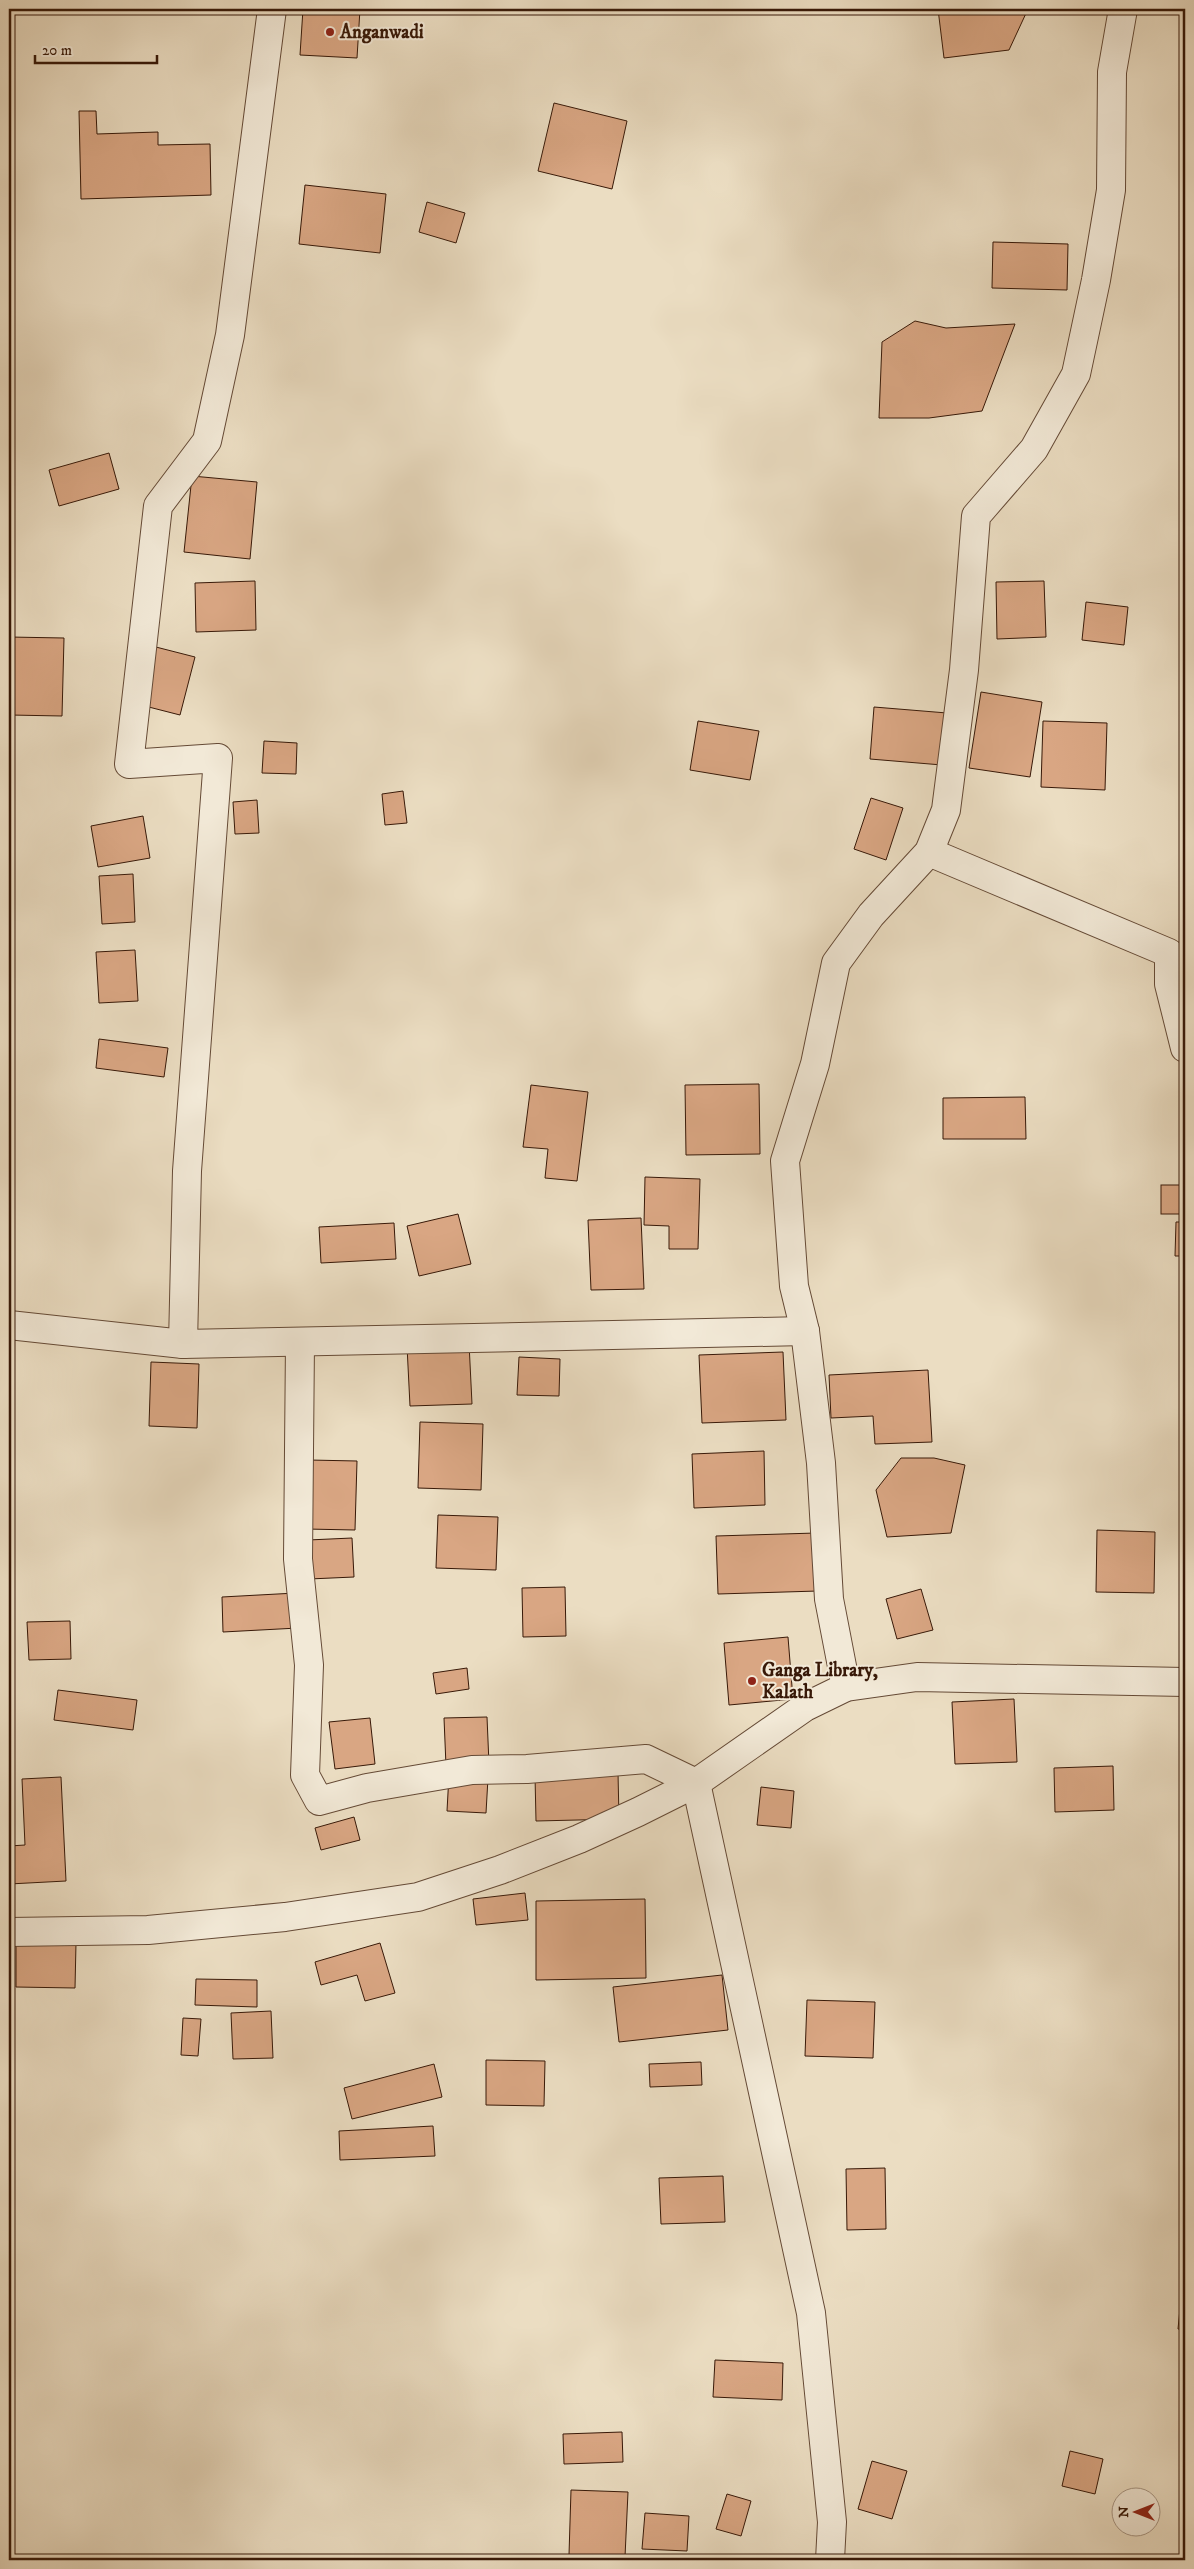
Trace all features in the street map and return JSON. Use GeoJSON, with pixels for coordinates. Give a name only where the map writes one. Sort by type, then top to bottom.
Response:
{"type":"FeatureCollection","features":[{"type":"Feature","properties":{"kind":"street"},"geometry":{"type":"LineString","coordinates":[[183,1344],[187,1171],[218,758],[129,764],[158,506],[207,442],[230,335],[272,9]]}},
{"type":"Feature","properties":{"kind":"street"},"geometry":{"type":"LineString","coordinates":[[846,1687],[829,1599],[821,1463],[804,1331],[794,1286],[785,1161],[815,1064],[836,963],[871,915],[929,852],[946,810],[964,670],[976,516],[1034,449],[1076,374],[1096,280],[1111,190],[1112,72],[1123,9]]}},
{"type":"Feature","properties":{"kind":"street"},"geometry":{"type":"LineString","coordinates":[[929,852],[1170,953],[1170,984],[1185,1048]]}},
{"type":"Feature","properties":{"kind":"street"},"geometry":{"type":"LineString","coordinates":[[9,1326],[183,1344],[804,1331]]}},
{"type":"Feature","properties":{"kind":"street"},"geometry":{"type":"LineString","coordinates":[[300,1342],[298,1559],[309,1664],[305,1774],[319,1801],[367,1788],[472,1770],[646,1759],[696,1783]]}},
{"type":"Feature","properties":{"kind":"street"},"geometry":{"type":"LineString","coordinates":[[9,1932],[148,1930],[286,1917],[418,1897],[500,1870],[579,1839],[696,1783],[804,1707],[846,1687],[917,1677],[1185,1682]]}},
{"type":"Feature","properties":{"kind":"street"},"geometry":{"type":"LineString","coordinates":[[696,1783],[811,2313],[832,2522],[830,2560]]}},
{"type":"Feature","properties":{"kind":"building","name":"Anganwadi"},"geometry":{"type":"Polygon","coordinates":[[[303,9],[360,9],[357,58],[300,55],[303,9]]]}},
{"type":"Feature","properties":{"kind":"building"},"geometry":{"type":"Polygon","coordinates":[[[938,9],[1028,9],[1009,50],[944,58],[938,9]]]}},
{"type":"Feature","properties":{"kind":"building"},"geometry":{"type":"Polygon","coordinates":[[[554,103],[627,121],[612,189],[538,171],[554,103]]]}},
{"type":"Feature","properties":{"kind":"building"},"geometry":{"type":"Polygon","coordinates":[[[79,111],[96,111],[97,134],[158,132],[158,145],[210,144],[211,195],[81,199],[79,111]]]}},
{"type":"Feature","properties":{"kind":"building"},"geometry":{"type":"Polygon","coordinates":[[[305,185],[386,194],[380,253],[299,244],[305,185]]]}},
{"type":"Feature","properties":{"kind":"building"},"geometry":{"type":"Polygon","coordinates":[[[427,202],[465,213],[456,243],[419,232],[427,202]]]}},
{"type":"Feature","properties":{"kind":"building"},"geometry":{"type":"Polygon","coordinates":[[[993,242],[1068,244],[1067,290],[992,288],[993,242]]]}},
{"type":"Feature","properties":{"kind":"building"},"geometry":{"type":"Polygon","coordinates":[[[915,321],[946,328],[1015,324],[982,411],[929,418],[879,418],[882,342],[915,321]]]}},
{"type":"Feature","properties":{"kind":"building"},"geometry":{"type":"Polygon","coordinates":[[[109,453],[119,489],[59,506],[49,470],[109,453]]]}},
{"type":"Feature","properties":{"kind":"building"},"geometry":{"type":"Polygon","coordinates":[[[192,476],[257,482],[250,559],[184,552],[192,476]]]}},
{"type":"Feature","properties":{"kind":"building"},"geometry":{"type":"Polygon","coordinates":[[[255,581],[256,630],[196,632],[195,583],[255,581]]]}},
{"type":"Feature","properties":{"kind":"building"},"geometry":{"type":"Polygon","coordinates":[[[1044,581],[1046,637],[997,639],[996,582],[1044,581]]]}},
{"type":"Feature","properties":{"kind":"building"},"geometry":{"type":"Polygon","coordinates":[[[1086,602],[1128,607],[1124,645],[1082,640],[1086,602]]]}},
{"type":"Feature","properties":{"kind":"building"},"geometry":{"type":"Polygon","coordinates":[[[9,637],[64,638],[62,716],[10,715],[9,637]]]}},
{"type":"Feature","properties":{"kind":"building"},"geometry":{"type":"Polygon","coordinates":[[[152,646],[195,657],[180,715],[137,704],[152,646]]]}},
{"type":"Feature","properties":{"kind":"building"},"geometry":{"type":"Polygon","coordinates":[[[981,692],[1042,702],[1030,777],[969,768],[981,692]]]}},
{"type":"Feature","properties":{"kind":"building"},"geometry":{"type":"Polygon","coordinates":[[[874,707],[947,713],[942,765],[870,759],[874,707]]]}},
{"type":"Feature","properties":{"kind":"building"},"geometry":{"type":"Polygon","coordinates":[[[698,721],[759,731],[750,780],[690,770],[698,721]]]}},
{"type":"Feature","properties":{"kind":"building"},"geometry":{"type":"Polygon","coordinates":[[[1043,721],[1107,723],[1105,790],[1041,787],[1043,721]]]}},
{"type":"Feature","properties":{"kind":"building"},"geometry":{"type":"Polygon","coordinates":[[[264,741],[297,743],[296,774],[262,773],[264,741]]]}},
{"type":"Feature","properties":{"kind":"building"},"geometry":{"type":"Polygon","coordinates":[[[403,791],[407,823],[385,825],[382,794],[403,791]]]}},
{"type":"Feature","properties":{"kind":"building"},"geometry":{"type":"Polygon","coordinates":[[[871,798],[903,808],[886,860],[854,849],[871,798]]]}},
{"type":"Feature","properties":{"kind":"building"},"geometry":{"type":"Polygon","coordinates":[[[257,800],[259,833],[235,834],[233,802],[257,800]]]}},
{"type":"Feature","properties":{"kind":"building"},"geometry":{"type":"Polygon","coordinates":[[[143,816],[150,858],[98,867],[91,826],[143,816]]]}},
{"type":"Feature","properties":{"kind":"building"},"geometry":{"type":"Polygon","coordinates":[[[133,874],[135,922],[102,924],[99,876],[133,874]]]}},
{"type":"Feature","properties":{"kind":"building"},"geometry":{"type":"Polygon","coordinates":[[[135,950],[138,1001],[99,1003],[96,952],[135,950]]]}},
{"type":"Feature","properties":{"kind":"building"},"geometry":{"type":"Polygon","coordinates":[[[99,1039],[168,1048],[164,1077],[96,1068],[99,1039]]]}},
{"type":"Feature","properties":{"kind":"building"},"geometry":{"type":"Polygon","coordinates":[[[759,1084],[760,1154],[686,1155],[685,1085],[759,1084]]]}},
{"type":"Feature","properties":{"kind":"building"},"geometry":{"type":"Polygon","coordinates":[[[531,1085],[588,1092],[577,1181],[545,1178],[548,1149],[523,1147],[531,1085]]]}},
{"type":"Feature","properties":{"kind":"building"},"geometry":{"type":"Polygon","coordinates":[[[1025,1097],[1026,1139],[943,1139],[943,1098],[1025,1097]]]}},
{"type":"Feature","properties":{"kind":"building"},"geometry":{"type":"Polygon","coordinates":[[[645,1177],[700,1179],[698,1249],[669,1249],[669,1226],[644,1225],[645,1177]]]}},
{"type":"Feature","properties":{"kind":"building"},"geometry":{"type":"Polygon","coordinates":[[[1161,1185],[1185,1185],[1185,1214],[1161,1214],[1161,1185]]]}},
{"type":"Feature","properties":{"kind":"building"},"geometry":{"type":"Polygon","coordinates":[[[458,1214],[471,1264],[419,1276],[407,1226],[458,1214]]]}},
{"type":"Feature","properties":{"kind":"building"},"geometry":{"type":"Polygon","coordinates":[[[641,1218],[644,1289],[591,1290],[588,1220],[641,1218]]]}},
{"type":"Feature","properties":{"kind":"building"},"geometry":{"type":"Polygon","coordinates":[[[1176,1222],[1185,1222],[1185,1256],[1175,1256],[1176,1222]]]}},
{"type":"Feature","properties":{"kind":"building"},"geometry":{"type":"Polygon","coordinates":[[[394,1223],[396,1259],[321,1263],[319,1227],[394,1223]]]}},
{"type":"Feature","properties":{"kind":"building"},"geometry":{"type":"Polygon","coordinates":[[[469,1343],[472,1404],[410,1406],[407,1346],[469,1343]]]}},
{"type":"Feature","properties":{"kind":"building"},"geometry":{"type":"Polygon","coordinates":[[[783,1352],[786,1420],[702,1423],[699,1355],[783,1352]]]}},
{"type":"Feature","properties":{"kind":"building"},"geometry":{"type":"Polygon","coordinates":[[[519,1357],[560,1359],[559,1396],[517,1395],[519,1357]]]}},
{"type":"Feature","properties":{"kind":"building"},"geometry":{"type":"Polygon","coordinates":[[[151,1362],[199,1364],[197,1428],[149,1426],[151,1362]]]}},
{"type":"Feature","properties":{"kind":"building"},"geometry":{"type":"Polygon","coordinates":[[[928,1370],[932,1442],[875,1444],[873,1416],[831,1418],[829,1375],[928,1370]]]}},
{"type":"Feature","properties":{"kind":"building"},"geometry":{"type":"Polygon","coordinates":[[[420,1422],[483,1424],[481,1490],[418,1488],[420,1422]]]}},
{"type":"Feature","properties":{"kind":"building"},"geometry":{"type":"Polygon","coordinates":[[[764,1451],[765,1505],[694,1508],[692,1454],[764,1451]]]}},
{"type":"Feature","properties":{"kind":"building"},"geometry":{"type":"Polygon","coordinates":[[[901,1458],[934,1458],[965,1465],[951,1533],[887,1537],[876,1490],[901,1458]]]}},
{"type":"Feature","properties":{"kind":"building"},"geometry":{"type":"Polygon","coordinates":[[[309,1460],[357,1461],[355,1530],[306,1529],[309,1460]]]}},
{"type":"Feature","properties":{"kind":"building"},"geometry":{"type":"Polygon","coordinates":[[[438,1515],[498,1517],[496,1570],[436,1568],[438,1515]]]}},
{"type":"Feature","properties":{"kind":"building"},"geometry":{"type":"Polygon","coordinates":[[[1097,1530],[1155,1532],[1154,1593],[1096,1592],[1097,1530]]]}},
{"type":"Feature","properties":{"kind":"building"},"geometry":{"type":"Polygon","coordinates":[[[816,1533],[818,1591],[718,1594],[716,1536],[816,1533]]]}},
{"type":"Feature","properties":{"kind":"building"},"geometry":{"type":"Polygon","coordinates":[[[352,1538],[354,1577],[309,1579],[308,1540],[352,1538]]]}},
{"type":"Feature","properties":{"kind":"building"},"geometry":{"type":"Polygon","coordinates":[[[565,1587],[566,1636],[523,1637],[522,1588],[565,1587]]]}},
{"type":"Feature","properties":{"kind":"building"},"geometry":{"type":"Polygon","coordinates":[[[921,1589],[933,1630],[897,1639],[886,1599],[921,1589]]]}},
{"type":"Feature","properties":{"kind":"building"},"geometry":{"type":"Polygon","coordinates":[[[296,1593],[298,1628],[223,1632],[222,1597],[296,1593]]]}},
{"type":"Feature","properties":{"kind":"building"},"geometry":{"type":"Polygon","coordinates":[[[70,1621],[71,1659],[29,1660],[27,1622],[70,1621]]]}},
{"type":"Feature","properties":{"kind":"building"},"geometry":{"type":"Polygon","coordinates":[[[788,1637],[793,1699],[729,1705],[724,1643],[788,1637]]]}},
{"type":"Feature","properties":{"kind":"building"},"geometry":{"type":"Polygon","coordinates":[[[467,1668],[469,1689],[436,1694],[433,1673],[467,1668]]]}},
{"type":"Feature","properties":{"kind":"building"},"geometry":{"type":"Polygon","coordinates":[[[58,1690],[137,1700],[133,1730],[54,1720],[58,1690]]]}},
{"type":"Feature","properties":{"kind":"building"},"geometry":{"type":"Polygon","coordinates":[[[1014,1699],[1017,1762],[955,1764],[952,1702],[1014,1699]]]}},
{"type":"Feature","properties":{"kind":"building"},"geometry":{"type":"Polygon","coordinates":[[[487,1717],[489,1764],[446,1766],[444,1718],[487,1717]]]}},
{"type":"Feature","properties":{"kind":"building"},"geometry":{"type":"Polygon","coordinates":[[[370,1718],[375,1764],[335,1769],[329,1722],[370,1718]]]}},
{"type":"Feature","properties":{"kind":"building"},"geometry":{"type":"Polygon","coordinates":[[[1113,1766],[1114,1810],[1055,1812],[1054,1768],[1113,1766]]]}},
{"type":"Feature","properties":{"kind":"building"},"geometry":{"type":"Polygon","coordinates":[[[618,1772],[619,1819],[536,1821],[535,1775],[618,1772]]]}},
{"type":"Feature","properties":{"kind":"building"},"geometry":{"type":"Polygon","coordinates":[[[449,1775],[488,1778],[486,1813],[447,1811],[449,1775]]]}},
{"type":"Feature","properties":{"kind":"building"},"geometry":{"type":"Polygon","coordinates":[[[61,1777],[66,1881],[9,1884],[9,1846],[25,1845],[22,1779],[61,1777]]]}},
{"type":"Feature","properties":{"kind":"building"},"geometry":{"type":"Polygon","coordinates":[[[761,1787],[794,1791],[791,1828],[757,1825],[761,1787]]]}},
{"type":"Feature","properties":{"kind":"building"},"geometry":{"type":"Polygon","coordinates":[[[354,1817],[360,1840],[321,1850],[315,1828],[354,1817]]]}},
{"type":"Feature","properties":{"kind":"building"},"geometry":{"type":"Polygon","coordinates":[[[525,1893],[528,1920],[476,1925],[473,1899],[525,1893]]]}},
{"type":"Feature","properties":{"kind":"building"},"geometry":{"type":"Polygon","coordinates":[[[645,1899],[646,1978],[536,1980],[536,1901],[645,1899]]]}},
{"type":"Feature","properties":{"kind":"building"},"geometry":{"type":"Polygon","coordinates":[[[16,1942],[76,1943],[75,1988],[16,1987],[16,1942]]]}},
{"type":"Feature","properties":{"kind":"building"},"geometry":{"type":"Polygon","coordinates":[[[380,1943],[395,1993],[365,2001],[357,1975],[321,1985],[315,1962],[380,1943]]]}},
{"type":"Feature","properties":{"kind":"building"},"geometry":{"type":"Polygon","coordinates":[[[722,1975],[728,2030],[619,2042],[613,1987],[722,1975]]]}},
{"type":"Feature","properties":{"kind":"building"},"geometry":{"type":"Polygon","coordinates":[[[196,1979],[257,1980],[257,2007],[195,2005],[196,1979]]]}},
{"type":"Feature","properties":{"kind":"building"},"geometry":{"type":"Polygon","coordinates":[[[807,2000],[875,2002],[873,2058],[805,2056],[807,2000]]]}},
{"type":"Feature","properties":{"kind":"building"},"geometry":{"type":"Polygon","coordinates":[[[271,2011],[273,2058],[233,2059],[231,2013],[271,2011]]]}},
{"type":"Feature","properties":{"kind":"building"},"geometry":{"type":"Polygon","coordinates":[[[183,2018],[201,2019],[198,2056],[181,2055],[183,2018]]]}},
{"type":"Feature","properties":{"kind":"building"},"geometry":{"type":"Polygon","coordinates":[[[486,2060],[545,2061],[544,2106],[486,2105],[486,2060]]]}},
{"type":"Feature","properties":{"kind":"building"},"geometry":{"type":"Polygon","coordinates":[[[701,2062],[702,2085],[650,2087],[649,2064],[701,2062]]]}},
{"type":"Feature","properties":{"kind":"building"},"geometry":{"type":"Polygon","coordinates":[[[434,2064],[442,2097],[352,2119],[344,2088],[434,2064]]]}},
{"type":"Feature","properties":{"kind":"building"},"geometry":{"type":"Polygon","coordinates":[[[433,2126],[435,2156],[340,2160],[339,2131],[433,2126]]]}},
{"type":"Feature","properties":{"kind":"building"},"geometry":{"type":"Polygon","coordinates":[[[885,2168],[886,2229],[847,2230],[846,2169],[885,2168]]]}},
{"type":"Feature","properties":{"kind":"building"},"geometry":{"type":"Polygon","coordinates":[[[723,2176],[725,2222],[661,2224],[659,2178],[723,2176]]]}},
{"type":"Feature","properties":{"kind":"building"},"geometry":{"type":"Polygon","coordinates":[[[1182,2288],[1185,2289],[1185,2330],[1178,2329],[1182,2288]]]}},
{"type":"Feature","properties":{"kind":"building"},"geometry":{"type":"Polygon","coordinates":[[[715,2360],[783,2363],[782,2400],[713,2397],[715,2360]]]}},
{"type":"Feature","properties":{"kind":"building"},"geometry":{"type":"Polygon","coordinates":[[[622,2432],[623,2462],[564,2464],[563,2434],[622,2432]]]}},
{"type":"Feature","properties":{"kind":"building"},"geometry":{"type":"Polygon","coordinates":[[[1070,2451],[1103,2459],[1095,2494],[1062,2486],[1070,2451]]]}},
{"type":"Feature","properties":{"kind":"building"},"geometry":{"type":"Polygon","coordinates":[[[872,2461],[907,2471],[892,2519],[858,2509],[872,2461]]]}},
{"type":"Feature","properties":{"kind":"building"},"geometry":{"type":"Polygon","coordinates":[[[571,2490],[628,2492],[625,2557],[569,2555],[571,2490]]]}},
{"type":"Feature","properties":{"kind":"building"},"geometry":{"type":"Polygon","coordinates":[[[727,2494],[751,2501],[741,2536],[716,2529],[727,2494]]]}},
{"type":"Feature","properties":{"kind":"building"},"geometry":{"type":"Polygon","coordinates":[[[645,2513],[689,2516],[687,2551],[642,2549],[645,2513]]]}},
{"type":"Feature","properties":{"kind":"place","name":"Anganwadi"},"geometry":{"type":"Point","coordinates":[330,32]}},
{"type":"Feature","properties":{"kind":"place","name":"Ganga Library, Kalath"},"geometry":{"type":"Point","coordinates":[752,1681]}}]}
